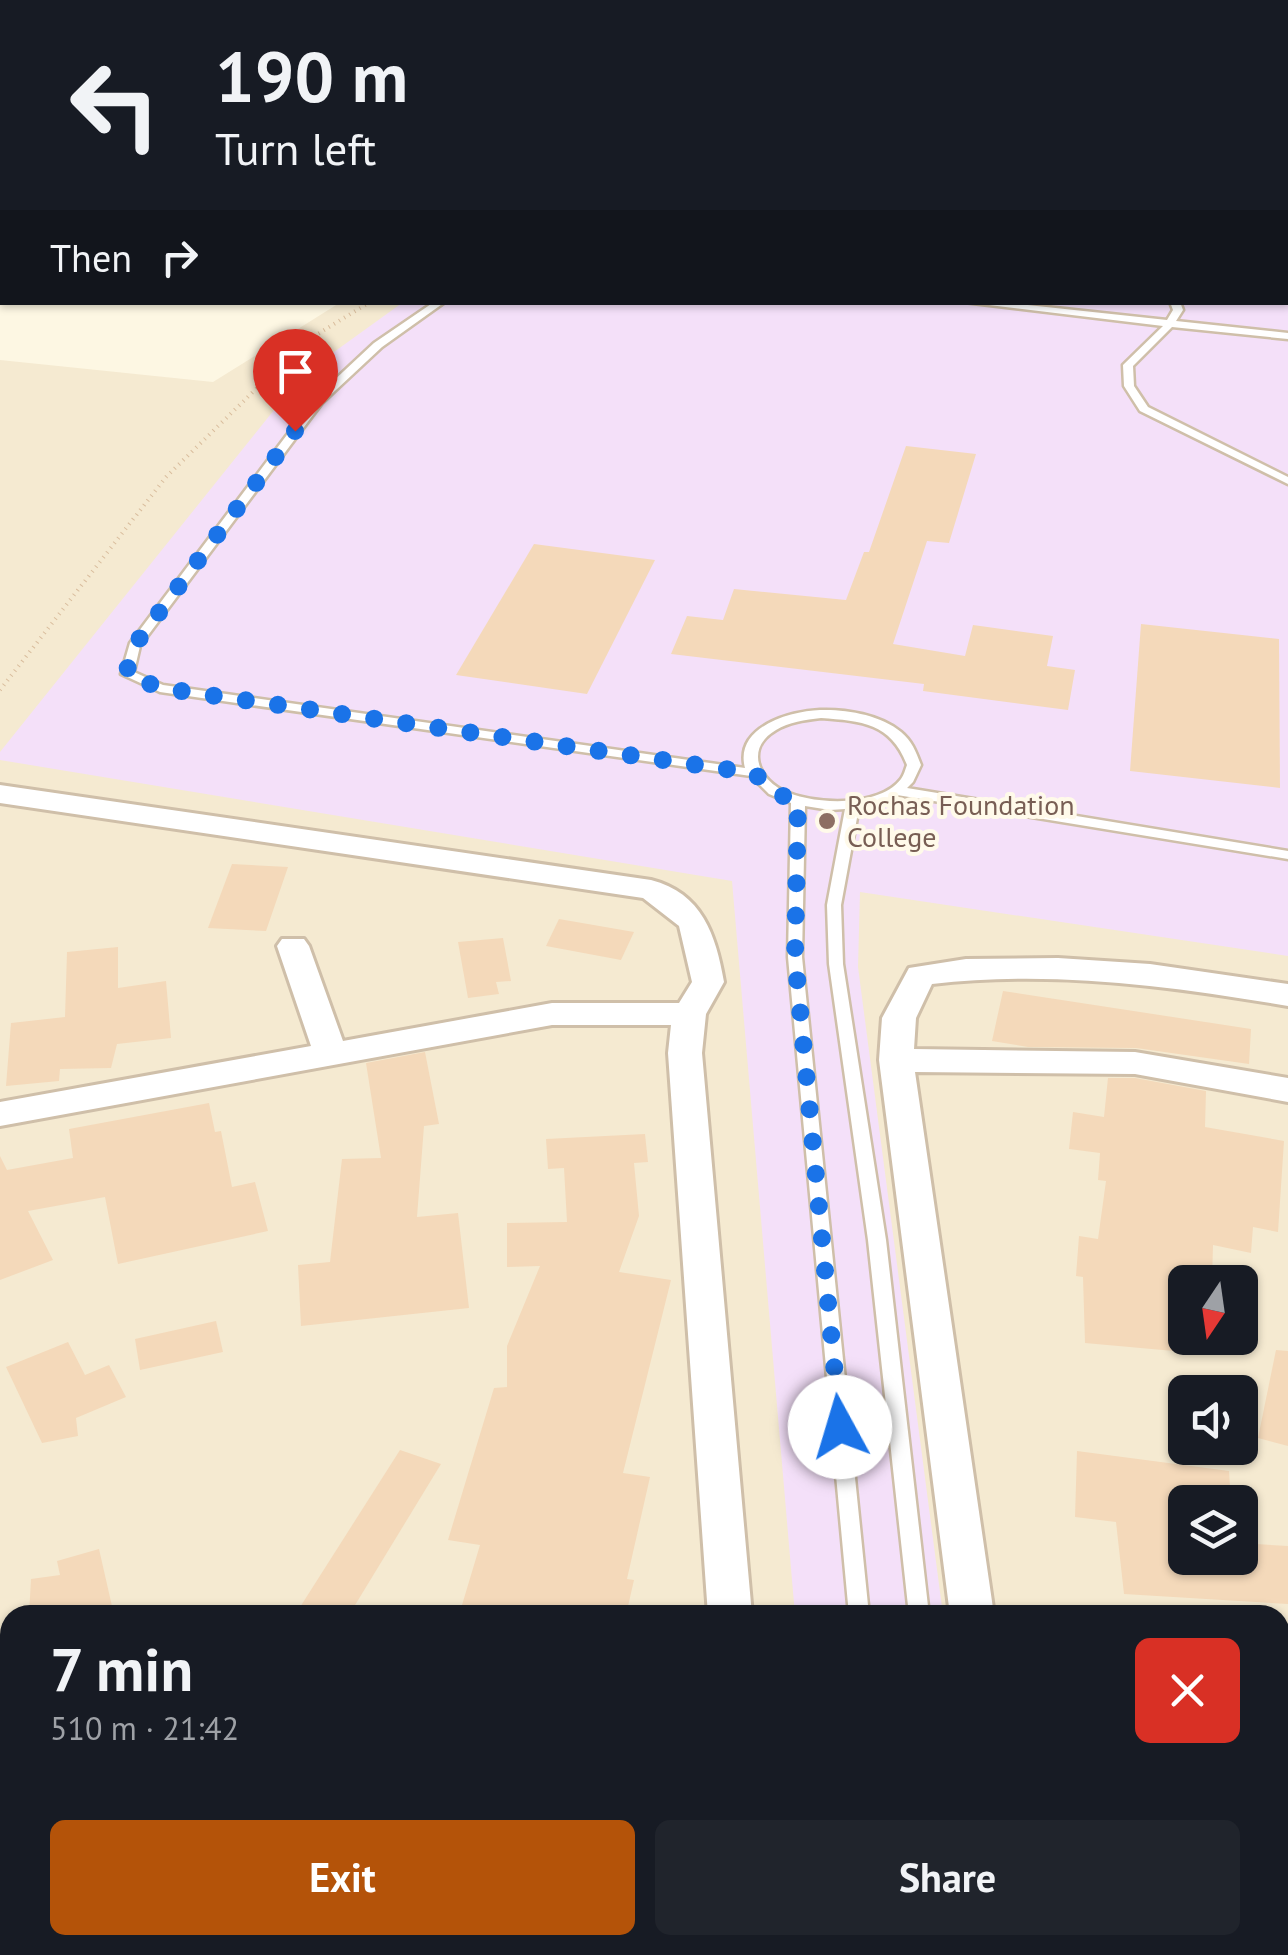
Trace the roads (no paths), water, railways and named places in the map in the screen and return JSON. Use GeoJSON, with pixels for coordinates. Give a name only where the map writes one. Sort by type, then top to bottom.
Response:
{"type":"FeatureCollection","features":[{"type":"Feature","properties":{"kind":"street"},"geometry":{"type":"LineString","coordinates":[[0,794],[651,890],[680,906],[700,931],[708,982],[689,1014],[685,1053],[729,1605]]}},
{"type":"Feature","properties":{"kind":"street"},"geometry":{"type":"LineString","coordinates":[[293,946],[331,1054]]}},
{"type":"Feature","properties":{"kind":"street"},"geometry":{"type":"LineString","coordinates":[[971,1605],[896,1060],[899,1018],[920,974],[985,965],[1094,968],[1288,995]]}},
{"type":"Feature","properties":{"kind":"street"},"geometry":{"type":"LineString","coordinates":[[0,1114],[552,1014],[689,1014]]}},
{"type":"Feature","properties":{"kind":"street"},"geometry":{"type":"LineString","coordinates":[[896,1060],[1135,1064],[1288,1090]]}},
{"type":"Feature","properties":{"kind":"lane"},"geometry":{"type":"LineString","coordinates":[[437,305],[378,345],[318,400],[134,646],[126,674],[160,688],[754,773],[776,793],[798,802],[852,806],[898,790],[910,777],[913,762],[908,746],[883,727],[848,716],[795,718],[758,736],[750,750],[754,773]]}},
{"type":"Feature","properties":{"kind":"lane"},"geometry":{"type":"LineString","coordinates":[[997,305],[1288,336]]}},
{"type":"Feature","properties":{"kind":"lane"},"geometry":{"type":"LineString","coordinates":[[1176,305],[1178,310],[1170,323],[1128,365],[1129,386],[1144,409],[1288,481]]}},
{"type":"Feature","properties":{"kind":"lane"},"geometry":{"type":"LineString","coordinates":[[898,790],[1288,855]]}},
{"type":"Feature","properties":{"kind":"lane"},"geometry":{"type":"LineString","coordinates":[[798,802],[795,957],[858,1605]]}},
{"type":"Feature","properties":{"kind":"lane"},"geometry":{"type":"LineString","coordinates":[[852,806],[834,904],[836,964],[876,1240],[918,1605]]}},
{"type":"Feature","properties":{"kind":"place","name":"Rochas Foundation College"},"geometry":{"type":"Point","coordinates":[827,821]}}]}
